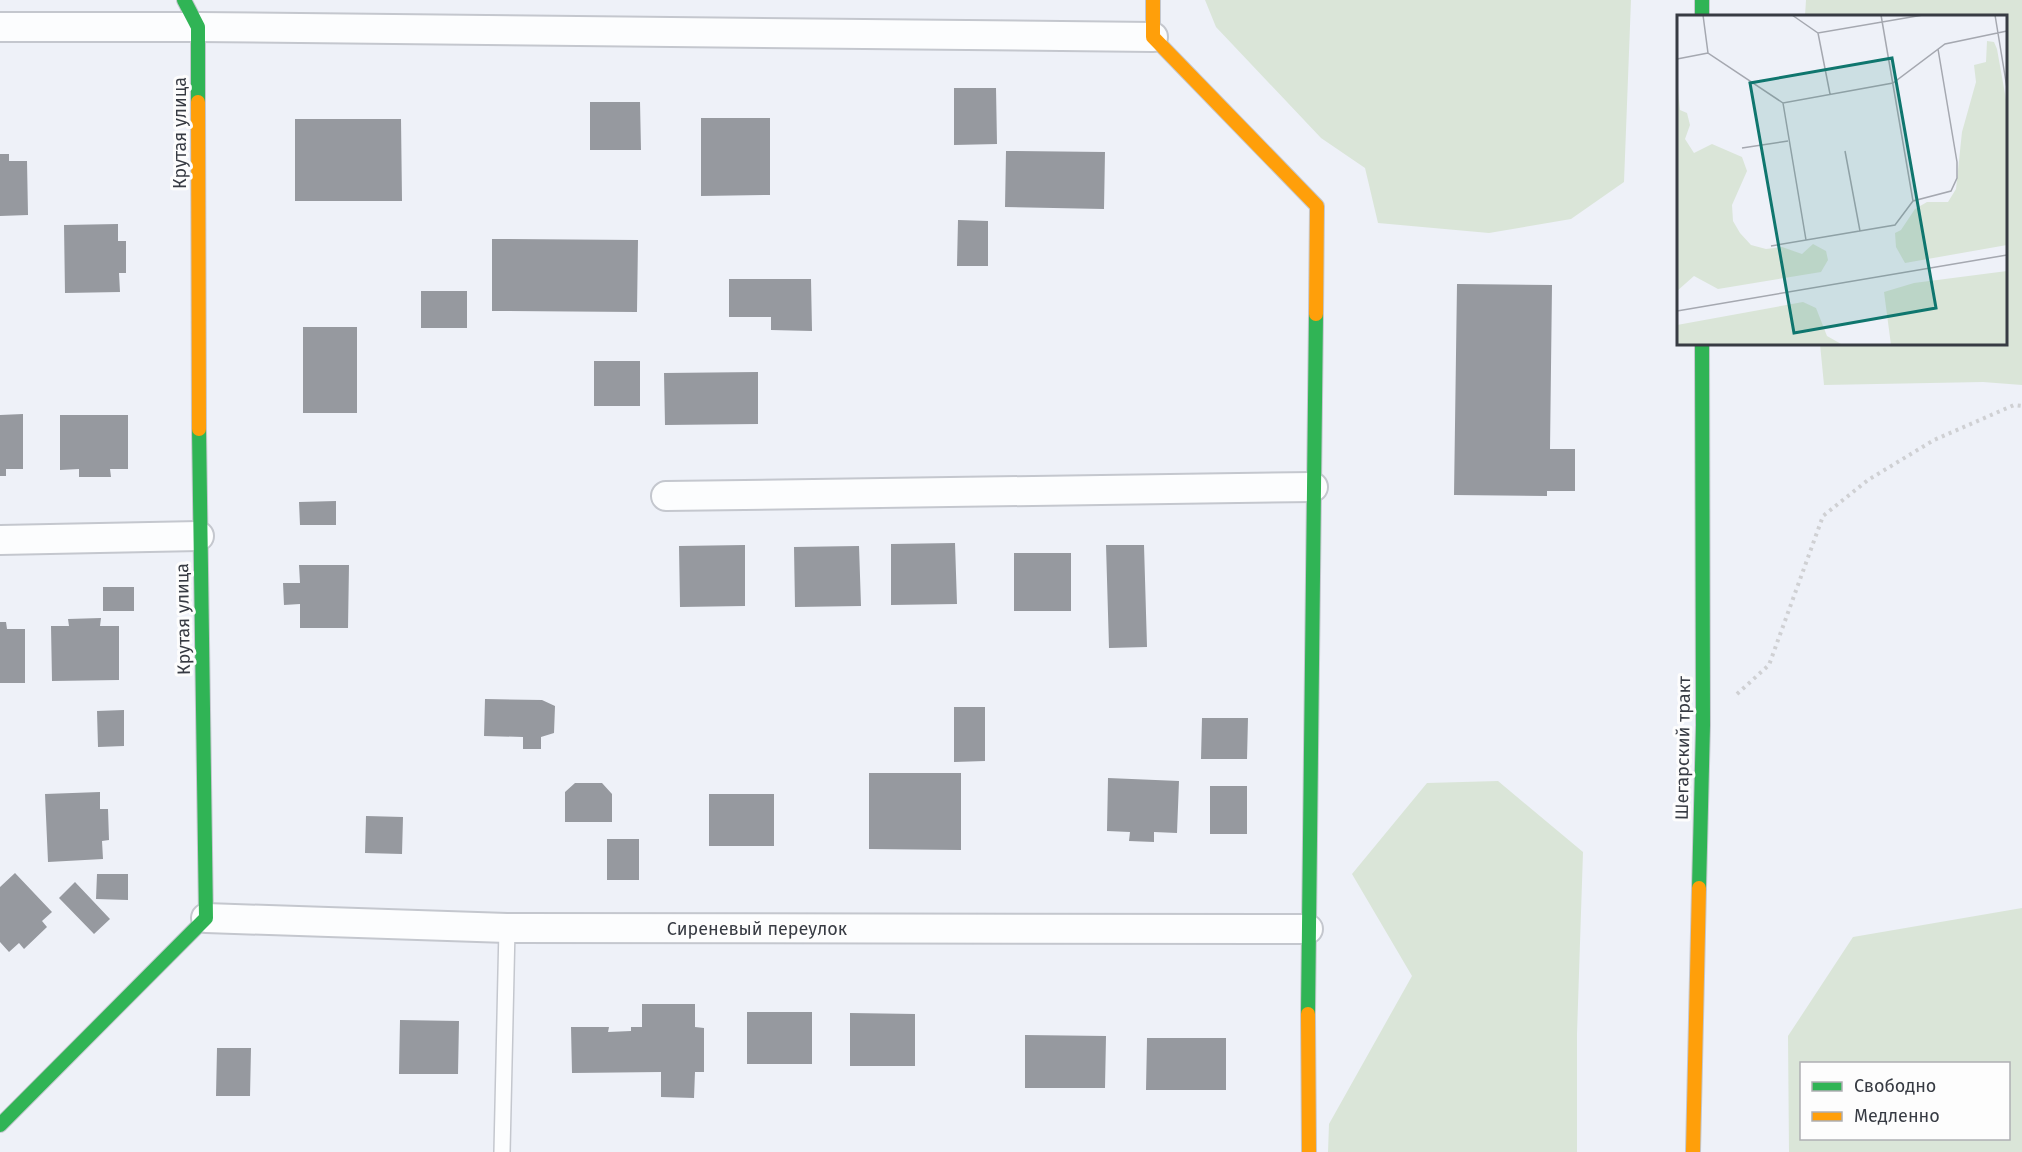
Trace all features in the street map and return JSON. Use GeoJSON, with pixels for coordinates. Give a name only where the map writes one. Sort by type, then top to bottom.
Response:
{"type":"FeatureCollection","features":[{"type":"Feature","properties":{"kind":"street"},"geometry":{"type":"LineString","coordinates":[[184,0],[198,27]]}},
{"type":"Feature","properties":{"kind":"street"},"geometry":{"type":"LineString","coordinates":[[1153,0],[1153,37],[1317,206],[1308,929],[1309,1152]]}},
{"type":"Feature","properties":{"kind":"street"},"geometry":{"type":"LineString","coordinates":[[0,27],[1153,37]]}},
{"type":"Feature","properties":{"kind":"street","name":"Крутая улица"},"geometry":{"type":"LineString","coordinates":[[198,27],[199,536],[206,918]]}},
{"type":"Feature","properties":{"kind":"street","name":"Шегарский тракт"},"geometry":{"type":"LineString","coordinates":[[1693,1152],[1703,725],[1702,345]]}},
{"type":"Feature","properties":{"kind":"street"},"geometry":{"type":"LineString","coordinates":[[666,496],[1313,487]]}},
{"type":"Feature","properties":{"kind":"street"},"geometry":{"type":"LineString","coordinates":[[0,540],[199,536]]}},
{"type":"Feature","properties":{"kind":"street"},"geometry":{"type":"LineString","coordinates":[[0,1125],[206,918]]}},
{"type":"Feature","properties":{"kind":"street","name":"Сиреневый переулок"},"geometry":{"type":"LineString","coordinates":[[206,918],[507,928],[1308,929]]}},
{"type":"Feature","properties":{"kind":"lane"},"geometry":{"type":"LineString","coordinates":[[502,1152],[507,928]]}},
{"type":"Feature","properties":{"kind":"path"},"geometry":{"type":"LineString","coordinates":[[1703,725],[1770,665],[1822,516],[1868,480],[1934,440],[2014,405],[2022,406]]}},
{"type":"Feature","properties":{"kind":"shaded area"},"geometry":{"type":"Polygon","coordinates":[[[1205,0],[1631,0],[1624,182],[1571,219],[1489,233],[1378,223],[1365,168],[1321,138],[1216,27],[1205,0]]]}},
{"type":"Feature","properties":{"kind":"shaded area"},"geometry":{"type":"Polygon","coordinates":[[[1806,0],[2022,0],[2022,385],[1983,382],[1824,385],[1820,345],[2007,345],[2007,15],[1805,15],[1806,0]]]}},
{"type":"Feature","properties":{"kind":"shaded area"},"geometry":{"type":"Polygon","coordinates":[[[1498,781],[1583,852],[1577,1034],[1577,1152],[1328,1152],[1329,1124],[1412,976],[1352,874],[1427,783],[1498,781]]]}},
{"type":"Feature","properties":{"kind":"shaded area"},"geometry":{"type":"Polygon","coordinates":[[[2022,908],[2022,1152],[1789,1152],[1788,1036],[1853,937],[2022,908]]]}},
{"type":"Feature","properties":{"kind":"building"},"geometry":{"type":"Polygon","coordinates":[[[954,88],[996,88],[997,144],[954,145],[954,88]]]}},
{"type":"Feature","properties":{"kind":"building"},"geometry":{"type":"Polygon","coordinates":[[[590,102],[640,102],[641,150],[590,150],[590,102]]]}},
{"type":"Feature","properties":{"kind":"building"},"geometry":{"type":"Polygon","coordinates":[[[701,118],[770,118],[770,195],[701,196],[701,118]]]}},
{"type":"Feature","properties":{"kind":"building"},"geometry":{"type":"Polygon","coordinates":[[[295,119],[401,119],[402,201],[295,201],[295,119]]]}},
{"type":"Feature","properties":{"kind":"building"},"geometry":{"type":"Polygon","coordinates":[[[1006,151],[1105,152],[1104,209],[1005,207],[1006,151]]]}},
{"type":"Feature","properties":{"kind":"building"},"geometry":{"type":"Polygon","coordinates":[[[0,154],[9,154],[9,161],[27,161],[28,215],[0,216],[0,154]]]}},
{"type":"Feature","properties":{"kind":"building"},"geometry":{"type":"Polygon","coordinates":[[[958,220],[988,221],[988,266],[957,266],[958,220]]]}},
{"type":"Feature","properties":{"kind":"building"},"geometry":{"type":"Polygon","coordinates":[[[118,224],[118,241],[126,241],[126,273],[119,273],[120,292],[65,293],[64,225],[118,224]]]}},
{"type":"Feature","properties":{"kind":"building"},"geometry":{"type":"Polygon","coordinates":[[[492,239],[638,240],[637,312],[492,311],[492,239]]]}},
{"type":"Feature","properties":{"kind":"building"},"geometry":{"type":"Polygon","coordinates":[[[729,279],[811,279],[812,331],[771,330],[771,317],[729,317],[729,279]]]}},
{"type":"Feature","properties":{"kind":"building"},"geometry":{"type":"Polygon","coordinates":[[[1457,284],[1552,285],[1550,449],[1575,449],[1575,491],[1547,491],[1547,496],[1454,495],[1457,284]]]}},
{"type":"Feature","properties":{"kind":"building"},"geometry":{"type":"Polygon","coordinates":[[[421,291],[467,291],[467,328],[421,328],[421,291]]]}},
{"type":"Feature","properties":{"kind":"building"},"geometry":{"type":"Polygon","coordinates":[[[303,327],[357,327],[357,413],[303,413],[303,327]]]}},
{"type":"Feature","properties":{"kind":"building"},"geometry":{"type":"Polygon","coordinates":[[[594,361],[640,361],[640,406],[594,406],[594,361]]]}},
{"type":"Feature","properties":{"kind":"building"},"geometry":{"type":"Polygon","coordinates":[[[758,372],[758,424],[665,425],[664,373],[758,372]]]}},
{"type":"Feature","properties":{"kind":"building"},"geometry":{"type":"Polygon","coordinates":[[[23,414],[23,469],[6,469],[6,476],[0,476],[0,415],[23,414]]]}},
{"type":"Feature","properties":{"kind":"building"},"geometry":{"type":"Polygon","coordinates":[[[60,415],[128,415],[128,469],[110,469],[111,477],[79,477],[79,469],[60,470],[60,415]]]}},
{"type":"Feature","properties":{"kind":"building"},"geometry":{"type":"Polygon","coordinates":[[[336,501],[336,525],[300,525],[299,502],[336,501]]]}},
{"type":"Feature","properties":{"kind":"building"},"geometry":{"type":"Polygon","coordinates":[[[955,543],[957,604],[891,605],[891,544],[955,543]]]}},
{"type":"Feature","properties":{"kind":"building"},"geometry":{"type":"Polygon","coordinates":[[[745,545],[745,606],[680,607],[679,546],[745,545]]]}},
{"type":"Feature","properties":{"kind":"building"},"geometry":{"type":"Polygon","coordinates":[[[1106,545],[1144,545],[1147,647],[1109,648],[1106,545]]]}},
{"type":"Feature","properties":{"kind":"building"},"geometry":{"type":"Polygon","coordinates":[[[859,546],[861,606],[795,607],[794,547],[859,546]]]}},
{"type":"Feature","properties":{"kind":"building"},"geometry":{"type":"Polygon","coordinates":[[[1014,553],[1071,553],[1071,611],[1014,611],[1014,553]]]}},
{"type":"Feature","properties":{"kind":"building"},"geometry":{"type":"Polygon","coordinates":[[[299,565],[349,565],[348,628],[300,628],[300,604],[284,605],[283,583],[300,583],[299,565]]]}},
{"type":"Feature","properties":{"kind":"building"},"geometry":{"type":"Polygon","coordinates":[[[103,587],[134,587],[134,611],[103,611],[103,587]]]}},
{"type":"Feature","properties":{"kind":"building"},"geometry":{"type":"Polygon","coordinates":[[[101,618],[100,626],[119,626],[119,680],[52,681],[51,626],[69,626],[68,619],[101,618]]]}},
{"type":"Feature","properties":{"kind":"building"},"geometry":{"type":"Polygon","coordinates":[[[0,622],[6,622],[7,629],[25,629],[25,683],[0,683],[0,622]]]}},
{"type":"Feature","properties":{"kind":"building"},"geometry":{"type":"Polygon","coordinates":[[[485,699],[542,700],[555,706],[554,733],[541,737],[541,749],[523,749],[523,737],[484,736],[485,699]]]}},
{"type":"Feature","properties":{"kind":"building"},"geometry":{"type":"Polygon","coordinates":[[[954,707],[985,707],[985,761],[954,762],[954,707]]]}},
{"type":"Feature","properties":{"kind":"building"},"geometry":{"type":"Polygon","coordinates":[[[124,710],[124,746],[98,747],[97,711],[124,710]]]}},
{"type":"Feature","properties":{"kind":"building"},"geometry":{"type":"Polygon","coordinates":[[[1202,718],[1248,718],[1247,759],[1201,759],[1202,718]]]}},
{"type":"Feature","properties":{"kind":"building"},"geometry":{"type":"Polygon","coordinates":[[[869,773],[961,773],[961,850],[869,849],[869,773]]]}},
{"type":"Feature","properties":{"kind":"building"},"geometry":{"type":"Polygon","coordinates":[[[1108,778],[1179,781],[1177,833],[1154,832],[1154,842],[1129,841],[1130,832],[1107,831],[1108,778]]]}},
{"type":"Feature","properties":{"kind":"building"},"geometry":{"type":"Polygon","coordinates":[[[575,783],[602,783],[612,794],[612,822],[565,822],[565,792],[575,783]]]}},
{"type":"Feature","properties":{"kind":"building"},"geometry":{"type":"Polygon","coordinates":[[[1210,786],[1247,786],[1247,834],[1210,834],[1210,786]]]}},
{"type":"Feature","properties":{"kind":"building"},"geometry":{"type":"Polygon","coordinates":[[[100,792],[100,809],[108,809],[109,840],[102,841],[103,859],[48,862],[45,794],[100,792]]]}},
{"type":"Feature","properties":{"kind":"building"},"geometry":{"type":"Polygon","coordinates":[[[709,794],[774,794],[774,846],[709,846],[709,794]]]}},
{"type":"Feature","properties":{"kind":"building"},"geometry":{"type":"Polygon","coordinates":[[[366,816],[403,817],[402,854],[365,853],[366,816]]]}},
{"type":"Feature","properties":{"kind":"building"},"geometry":{"type":"Polygon","coordinates":[[[607,839],[639,839],[639,880],[607,880],[607,839]]]}},
{"type":"Feature","properties":{"kind":"building"},"geometry":{"type":"Polygon","coordinates":[[[15,873],[52,912],[42,921],[47,927],[24,949],[19,943],[9,952],[0,942],[0,887],[15,873]]]}},
{"type":"Feature","properties":{"kind":"building"},"geometry":{"type":"Polygon","coordinates":[[[97,874],[128,874],[128,900],[96,899],[97,874]]]}},
{"type":"Feature","properties":{"kind":"building"},"geometry":{"type":"Polygon","coordinates":[[[75,882],[110,919],[94,934],[59,898],[75,882]]]}},
{"type":"Feature","properties":{"kind":"building"},"geometry":{"type":"Polygon","coordinates":[[[642,1004],[695,1004],[695,1027],[704,1028],[704,1072],[695,1072],[694,1098],[661,1097],[661,1072],[572,1073],[571,1027],[609,1027],[608,1032],[631,1031],[631,1027],[642,1027],[642,1004]]]}},
{"type":"Feature","properties":{"kind":"building"},"geometry":{"type":"Polygon","coordinates":[[[747,1012],[812,1012],[812,1064],[747,1064],[747,1012]]]}},
{"type":"Feature","properties":{"kind":"building"},"geometry":{"type":"Polygon","coordinates":[[[850,1013],[915,1014],[915,1066],[850,1066],[850,1013]]]}},
{"type":"Feature","properties":{"kind":"building"},"geometry":{"type":"Polygon","coordinates":[[[400,1020],[459,1021],[458,1074],[399,1074],[400,1020]]]}},
{"type":"Feature","properties":{"kind":"building"},"geometry":{"type":"Polygon","coordinates":[[[1025,1035],[1106,1036],[1105,1088],[1025,1088],[1025,1035]]]}},
{"type":"Feature","properties":{"kind":"building"},"geometry":{"type":"Polygon","coordinates":[[[1147,1038],[1226,1038],[1226,1090],[1146,1090],[1147,1038]]]}},
{"type":"Feature","properties":{"kind":"building"},"geometry":{"type":"Polygon","coordinates":[[[217,1048],[251,1048],[250,1096],[216,1096],[217,1048]]]}},
{"type":"Feature","properties":{"kind":"traffic: fast"},"geometry":{"type":"LineString","coordinates":[[184,0],[198,27],[198,102]]}},
{"type":"Feature","properties":{"kind":"traffic: fast"},"geometry":{"type":"LineString","coordinates":[[1702,0],[1702,15]]}},
{"type":"Feature","properties":{"kind":"traffic: fast"},"geometry":{"type":"LineString","coordinates":[[1308,1014],[1316,314]]}},
{"type":"Feature","properties":{"kind":"traffic: fast"},"geometry":{"type":"LineString","coordinates":[[1699,888],[1703,725],[1702,345]]}},
{"type":"Feature","properties":{"kind":"traffic: fast"},"geometry":{"type":"LineString","coordinates":[[0,1125],[206,918],[199,429]]}},
{"type":"Feature","properties":{"kind":"traffic: slow"},"geometry":{"type":"LineString","coordinates":[[1153,0],[1153,37],[1317,206],[1316,314]]}},
{"type":"Feature","properties":{"kind":"traffic: slow"},"geometry":{"type":"LineString","coordinates":[[198,102],[199,429]]}},
{"type":"Feature","properties":{"kind":"traffic: slow"},"geometry":{"type":"LineString","coordinates":[[1693,1152],[1699,888]]}},
{"type":"Feature","properties":{"kind":"traffic: slow"},"geometry":{"type":"LineString","coordinates":[[1308,1014],[1309,1152]]}}]}
